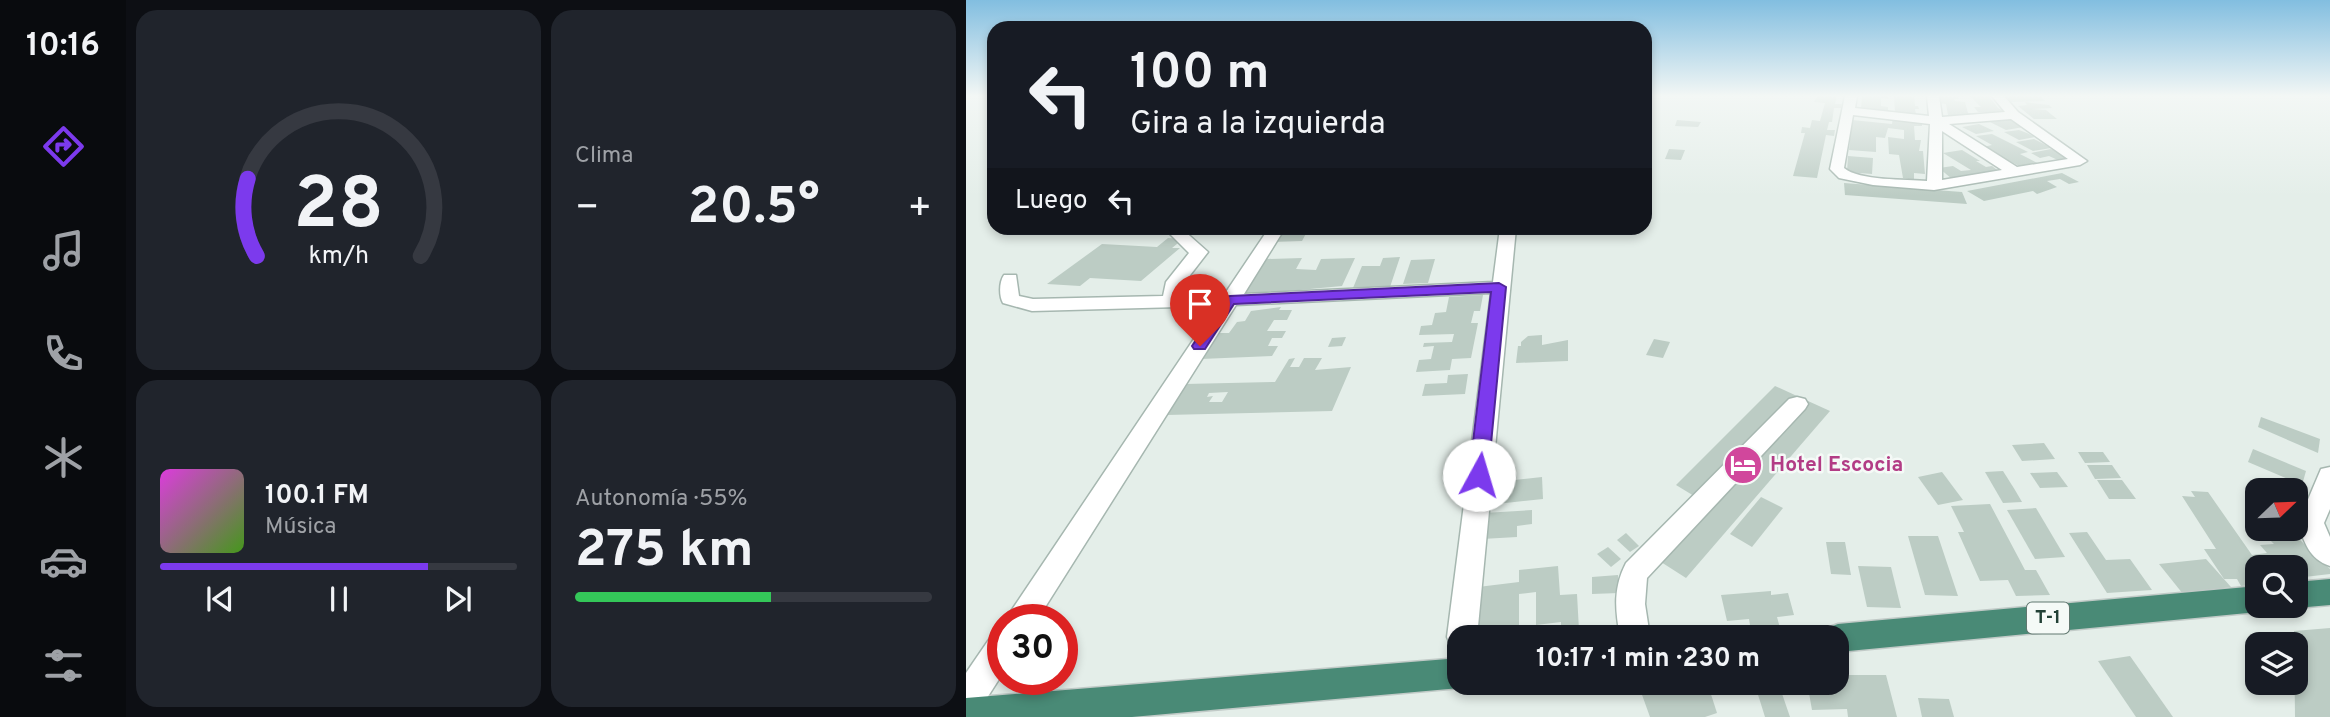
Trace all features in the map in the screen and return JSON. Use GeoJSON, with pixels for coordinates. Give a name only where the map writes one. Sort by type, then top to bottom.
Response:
{"type":"FeatureCollection","features":[{"type":"Feature","properties":{"kind":"highway"},"geometry":{"type":"LineString","coordinates":[[2308,594],[2330,592]]}},
{"type":"Feature","properties":{"kind":"highway","name":"T-1"},"geometry":{"type":"LineString","coordinates":[[1849,637],[2245,599]]}},
{"type":"Feature","properties":{"kind":"highway"},"geometry":{"type":"LineString","coordinates":[[966,715],[1447,669]]}},
{"type":"Feature","properties":{"kind":"street"},"geometry":{"type":"LineString","coordinates":[[1844,129],[1837,169],[1844,175],[1873,181],[1934,186],[2080,161],[2035,129]]}},
{"type":"Feature","properties":{"kind":"street"},"geometry":{"type":"LineString","coordinates":[[1934,186],[1936,129]]}},
{"type":"Feature","properties":{"kind":"street"},"geometry":{"type":"LineString","coordinates":[[1949,129],[2016,173]]}},
{"type":"Feature","properties":{"kind":"street"},"geometry":{"type":"LineString","coordinates":[[1171,302],[1175,282],[1199,252],[1180,235]]}},
{"type":"Feature","properties":{"kind":"street"},"geometry":{"type":"LineString","coordinates":[[1030,604],[1272,235]]}},
{"type":"Feature","properties":{"kind":"street"},"geometry":{"type":"LineString","coordinates":[[1463,625],[1507,235]]}},
{"type":"Feature","properties":{"kind":"street"},"geometry":{"type":"LineString","coordinates":[[1010,279],[1010,299],[1032,304],[1230,300],[1499,287]]}},
{"type":"Feature","properties":{"kind":"street"},"geometry":{"type":"LineString","coordinates":[[1633,625],[1630,607],[1631,580],[1636,571],[1797,404]]}},
{"type":"Feature","properties":{"kind":"street"},"geometry":{"type":"LineString","coordinates":[[2330,476],[2311,523],[2318,543],[2330,555]]}},
{"type":"Feature","properties":{"kind":"street"},"geometry":{"type":"LineString","coordinates":[[966,701],[987,669]]}},
{"type":"Feature","properties":{"kind":"building"},"geometry":{"type":"Polygon","coordinates":[[[1802,129],[1835,130],[1834,136],[1826,135],[1817,178],[1793,176],[1805,133],[1801,133],[1802,129]]]}},
{"type":"Feature","properties":{"kind":"building"},"geometry":{"type":"Polygon","coordinates":[[[1851,129],[1888,129],[1885,138],[1876,137],[1876,152],[1849,150],[1851,129]]]}},
{"type":"Feature","properties":{"kind":"building"},"geometry":{"type":"Polygon","coordinates":[[[1900,129],[1914,129],[1915,140],[1921,140],[1919,151],[1923,151],[1925,174],[1914,173],[1914,180],[1903,178],[1899,155],[1889,154],[1888,137],[1904,139],[1904,130],[1900,129]]]}},
{"type":"Feature","properties":{"kind":"building"},"geometry":{"type":"Polygon","coordinates":[[[1967,129],[1994,131],[1976,134],[1967,129]]]}},
{"type":"Feature","properties":{"kind":"building"},"geometry":{"type":"Polygon","coordinates":[[[2019,130],[2035,137],[2019,140],[2004,132],[2019,130]]]}},
{"type":"Feature","properties":{"kind":"building"},"geometry":{"type":"Polygon","coordinates":[[[1992,134],[2028,152],[2020,154],[2039,164],[2021,167],[1983,147],[1992,145],[1976,136],[1992,134]]]}},
{"type":"Feature","properties":{"kind":"building"},"geometry":{"type":"Polygon","coordinates":[[[2034,139],[2051,148],[2033,151],[2016,142],[2034,139]]]}},
{"type":"Feature","properties":{"kind":"building"},"geometry":{"type":"Polygon","coordinates":[[[1669,149],[1685,150],[1681,160],[1665,159],[1669,149]]]}},
{"type":"Feature","properties":{"kind":"building"},"geometry":{"type":"Polygon","coordinates":[[[2051,149],[2071,159],[2060,161],[2049,156],[2040,158],[2031,153],[2051,149]]]}},
{"type":"Feature","properties":{"kind":"building"},"geometry":{"type":"Polygon","coordinates":[[[1962,150],[1986,167],[1992,166],[2001,173],[1952,179],[1939,168],[1953,166],[1961,171],[1971,170],[1943,153],[1962,150]]]}},
{"type":"Feature","properties":{"kind":"building"},"geometry":{"type":"Polygon","coordinates":[[[1848,156],[1873,158],[1872,174],[1847,172],[1848,156]]]}},
{"type":"Feature","properties":{"kind":"building"},"geometry":{"type":"Polygon","coordinates":[[[2062,173],[2079,182],[2069,184],[2060,179],[2047,181],[2057,187],[2037,194],[2033,191],[1984,201],[1967,191],[2062,173]]]}},
{"type":"Feature","properties":{"kind":"building"},"geometry":{"type":"Polygon","coordinates":[[[1844,183],[1962,192],[1967,204],[1845,195],[1844,183]]]}},
{"type":"Feature","properties":{"kind":"building"},"geometry":{"type":"Polygon","coordinates":[[[1276,235],[1305,235],[1302,241],[1272,242],[1276,235]]]}},
{"type":"Feature","properties":{"kind":"building"},"geometry":{"type":"Polygon","coordinates":[[[1168,238],[1183,239],[1172,248],[1180,248],[1141,281],[1090,278],[1080,286],[1047,284],[1102,244],[1157,247],[1168,238]]]}},
{"type":"Feature","properties":{"kind":"building"},"geometry":{"type":"Polygon","coordinates":[[[1400,257],[1390,287],[1353,288],[1362,266],[1380,266],[1383,258],[1400,257]]]}},
{"type":"Feature","properties":{"kind":"building"},"geometry":{"type":"Polygon","coordinates":[[[1302,258],[1296,269],[1316,270],[1321,259],[1355,258],[1342,286],[1237,296],[1266,259],[1302,258]]]}},
{"type":"Feature","properties":{"kind":"building"},"geometry":{"type":"Polygon","coordinates":[[[1435,259],[1428,283],[1403,284],[1411,260],[1435,259]]]}},
{"type":"Feature","properties":{"kind":"building"},"geometry":{"type":"Polygon","coordinates":[[[1483,295],[1480,311],[1474,311],[1471,323],[1478,323],[1471,358],[1452,359],[1450,370],[1416,372],[1419,360],[1431,359],[1434,346],[1423,347],[1424,343],[1452,342],[1454,334],[1419,335],[1421,326],[1432,325],[1435,313],[1446,312],[1449,297],[1483,295]]]}},
{"type":"Feature","properties":{"kind":"building"},"geometry":{"type":"Polygon","coordinates":[[[1281,307],[1279,310],[1292,310],[1287,320],[1274,320],[1267,331],[1286,331],[1282,338],[1272,338],[1268,346],[1278,346],[1272,356],[1201,359],[1218,333],[1229,333],[1237,322],[1245,321],[1251,311],[1281,307]]]}},
{"type":"Feature","properties":{"kind":"building"},"geometry":{"type":"Polygon","coordinates":[[[1542,335],[1542,345],[1568,340],[1568,361],[1516,363],[1521,342],[1528,336],[1542,335]]]}},
{"type":"Feature","properties":{"kind":"building"},"geometry":{"type":"Polygon","coordinates":[[[1346,337],[1342,346],[1328,347],[1332,338],[1346,337]]]}},
{"type":"Feature","properties":{"kind":"building"},"geometry":{"type":"Polygon","coordinates":[[[1654,339],[1670,342],[1663,358],[1646,355],[1654,339]]]}},
{"type":"Feature","properties":{"kind":"building"},"geometry":{"type":"Polygon","coordinates":[[[1295,358],[1290,367],[1299,367],[1304,358],[1322,358],[1315,370],[1351,367],[1332,411],[1166,415],[1185,384],[1275,382],[1289,359],[1295,358]],[[1228,392],[1209,393],[1207,397],[1213,396],[1209,402],[1222,402],[1228,392]]]}},
{"type":"Feature","properties":{"kind":"building"},"geometry":{"type":"Polygon","coordinates":[[[1468,374],[1465,394],[1422,396],[1425,384],[1447,383],[1448,375],[1468,374]]]}},
{"type":"Feature","properties":{"kind":"building"},"geometry":{"type":"Polygon","coordinates":[[[1775,386],[1797,396],[1699,499],[1676,485],[1775,386]]]}},
{"type":"Feature","properties":{"kind":"building"},"geometry":{"type":"Polygon","coordinates":[[[1808,401],[1830,411],[1686,578],[1661,562],[1808,401]]]}},
{"type":"Feature","properties":{"kind":"building"},"geometry":{"type":"Polygon","coordinates":[[[2261,417],[2320,439],[2318,453],[2258,427],[2261,417]]]}},
{"type":"Feature","properties":{"kind":"building"},"geometry":{"type":"Polygon","coordinates":[[[2044,443],[2055,459],[2022,461],[2012,445],[2044,443]]]}},
{"type":"Feature","properties":{"kind":"building"},"geometry":{"type":"Polygon","coordinates":[[[2253,449],[2306,471],[2304,478],[2286,478],[2248,462],[2253,449]]]}},
{"type":"Feature","properties":{"kind":"building"},"geometry":{"type":"Polygon","coordinates":[[[2078,452],[2103,452],[2110,462],[2085,463],[2078,452]]]}},
{"type":"Feature","properties":{"kind":"building"},"geometry":{"type":"Polygon","coordinates":[[[2087,465],[2112,465],[2121,478],[2095,479],[2087,465]]]}},
{"type":"Feature","properties":{"kind":"building"},"geometry":{"type":"Polygon","coordinates":[[[2003,471],[2022,502],[2003,503],[1985,472],[2003,471]]]}},
{"type":"Feature","properties":{"kind":"building"},"geometry":{"type":"Polygon","coordinates":[[[1942,472],[1963,500],[1938,505],[1918,477],[1942,472]]]}},
{"type":"Feature","properties":{"kind":"building"},"geometry":{"type":"Polygon","coordinates":[[[2057,472],[2068,487],[2040,488],[2030,473],[2057,472]]]}},
{"type":"Feature","properties":{"kind":"building"},"geometry":{"type":"Polygon","coordinates":[[[1542,477],[1543,499],[1496,504],[1496,482],[1542,477]]]}},
{"type":"Feature","properties":{"kind":"building"},"geometry":{"type":"Polygon","coordinates":[[[2097,480],[2122,480],[2136,499],[2109,499],[2097,480]]]}},
{"type":"Feature","properties":{"kind":"building"},"geometry":{"type":"Polygon","coordinates":[[[2191,491],[2208,492],[2252,555],[2245,555],[2245,586],[2241,586],[2237,579],[2224,579],[2204,549],[2216,549],[2182,496],[2195,497],[2191,491]]]}},
{"type":"Feature","properties":{"kind":"building"},"geometry":{"type":"Polygon","coordinates":[[[1761,497],[1783,508],[1752,547],[1730,534],[1761,497]]]}},
{"type":"Feature","properties":{"kind":"building"},"geometry":{"type":"Polygon","coordinates":[[[1990,504],[2025,570],[2036,570],[2050,595],[2016,596],[2008,580],[1980,581],[1958,532],[1964,532],[1951,506],[1990,504]]]}},
{"type":"Feature","properties":{"kind":"building"},"geometry":{"type":"Polygon","coordinates":[[[2036,508],[2065,557],[2035,559],[2007,510],[2036,508]]]}},
{"type":"Feature","properties":{"kind":"building"},"geometry":{"type":"Polygon","coordinates":[[[1532,510],[1532,524],[1517,526],[1517,537],[1482,539],[1484,513],[1532,510]]]}},
{"type":"Feature","properties":{"kind":"building"},"geometry":{"type":"Polygon","coordinates":[[[2087,532],[2106,560],[2130,559],[2152,590],[2107,593],[2069,533],[2087,532]]]}},
{"type":"Feature","properties":{"kind":"building"},"geometry":{"type":"Polygon","coordinates":[[[1626,533],[1639,546],[1630,552],[1617,540],[1626,533]]]}},
{"type":"Feature","properties":{"kind":"building"},"geometry":{"type":"Polygon","coordinates":[[[1908,536],[1938,536],[1958,596],[1925,595],[1908,536]]]}},
{"type":"Feature","properties":{"kind":"building"},"geometry":{"type":"Polygon","coordinates":[[[2271,541],[2301,541],[2330,569],[2330,574],[2308,577],[2308,555],[2252,555],[2267,553],[2260,545],[2274,544],[2271,541]]]}},
{"type":"Feature","properties":{"kind":"building"},"geometry":{"type":"Polygon","coordinates":[[[1826,542],[1845,542],[1851,575],[1831,574],[1826,542]]]}},
{"type":"Feature","properties":{"kind":"building"},"geometry":{"type":"Polygon","coordinates":[[[1608,547],[1621,559],[1611,567],[1597,554],[1608,547]]]}},
{"type":"Feature","properties":{"kind":"building"},"geometry":{"type":"Polygon","coordinates":[[[2206,559],[2231,587],[2183,594],[2159,564],[2206,559]]]}},
{"type":"Feature","properties":{"kind":"building"},"geometry":{"type":"Polygon","coordinates":[[[1558,566],[1560,595],[1577,594],[1579,625],[1561,625],[1561,622],[1536,625],[1536,592],[1519,594],[1519,625],[1476,625],[1478,587],[1519,582],[1519,570],[1558,566]]]}},
{"type":"Feature","properties":{"kind":"building"},"geometry":{"type":"Polygon","coordinates":[[[1858,566],[1891,567],[1901,608],[1867,607],[1858,566]]]}},
{"type":"Feature","properties":{"kind":"building"},"geometry":{"type":"Polygon","coordinates":[[[1618,575],[1619,593],[1592,594],[1592,577],[1618,575]]]}},
{"type":"Feature","properties":{"kind":"building"},"geometry":{"type":"Polygon","coordinates":[[[1771,591],[1771,595],[1788,593],[1794,615],[1777,617],[1779,625],[1750,625],[1749,619],[1727,621],[1721,595],[1771,591]]]}},
{"type":"Feature","properties":{"kind":"building"},"geometry":{"type":"Polygon","coordinates":[[[2330,628],[2330,717],[2295,717],[2295,695],[2308,695],[2308,632],[2294,631],[2330,628]]]}},
{"type":"Feature","properties":{"kind":"building"},"geometry":{"type":"Polygon","coordinates":[[[2130,656],[2173,717],[2136,717],[2098,661],[2130,656]]]}},
{"type":"Feature","properties":{"kind":"building"},"geometry":{"type":"Polygon","coordinates":[[[1849,675],[1886,675],[1897,717],[1848,717],[1847,709],[1812,710],[1809,695],[1849,695],[1849,675]]]}},
{"type":"Feature","properties":{"kind":"building"},"geometry":{"type":"Polygon","coordinates":[[[1642,695],[1711,695],[1717,713],[1705,717],[1650,717],[1642,695]]]}},
{"type":"Feature","properties":{"kind":"building"},"geometry":{"type":"Polygon","coordinates":[[[1758,695],[1782,695],[1790,717],[1765,717],[1758,695]]]}},
{"type":"Feature","properties":{"kind":"building"},"geometry":{"type":"Polygon","coordinates":[[[1918,698],[1949,699],[1954,717],[1922,717],[1918,698]]]}},
{"type":"Feature","properties":{"kind":"place","name":"Hotel Escocia"},"geometry":{"type":"Point","coordinates":[1743,465]}},
{"type":"Feature","properties":{"kind":"route"},"geometry":{"type":"LineString","coordinates":[[1200,346],[1230,300],[1499,287],[1479,475]]}}]}
